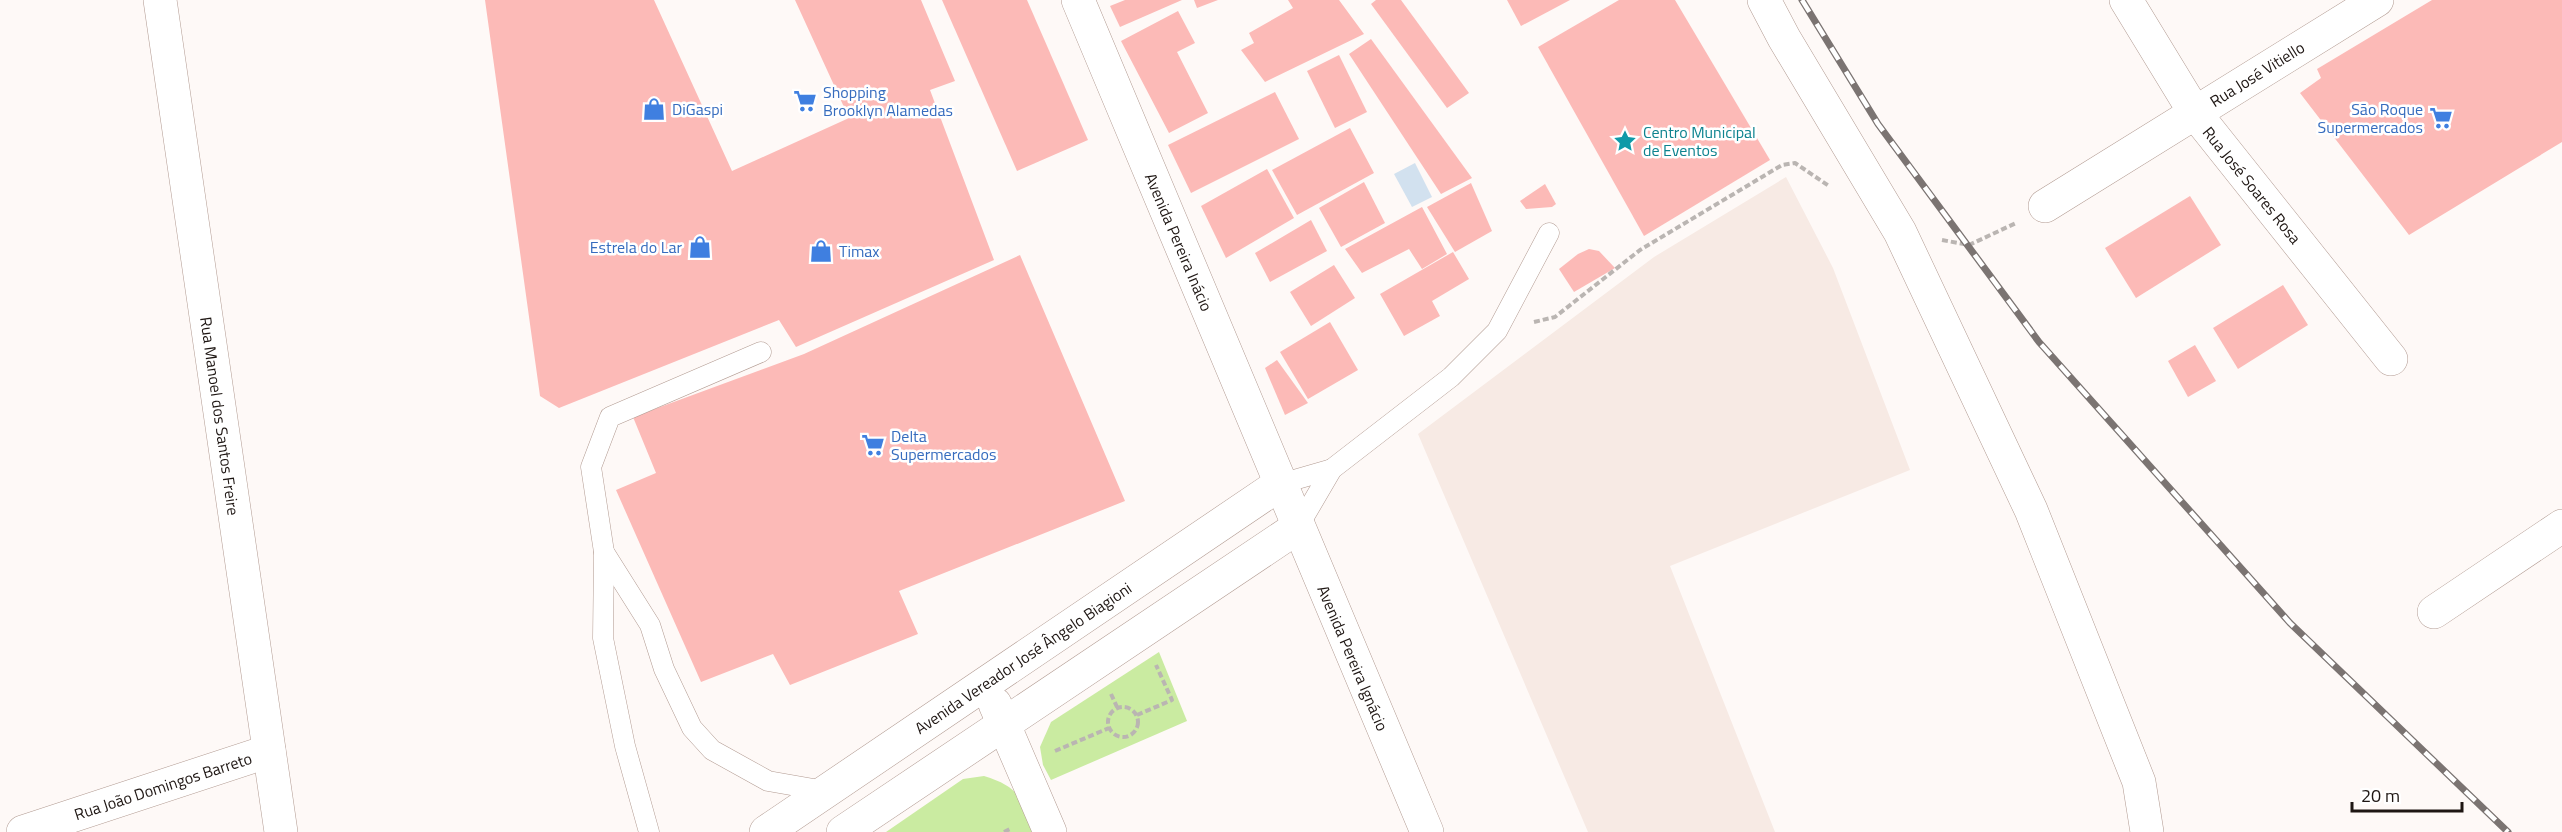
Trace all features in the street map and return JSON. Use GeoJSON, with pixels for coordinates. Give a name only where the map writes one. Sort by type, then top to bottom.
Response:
{"type":"FeatureCollection","features":[{"type":"Feature","properties":{"kind":"street","name":"Rua Manoel dos Santos Freire"},"geometry":{"type":"LineString","coordinates":[[160,0],[281,832]]}},
{"type":"Feature","properties":{"kind":"street","name":"Avenida Pereira Inácio"},"geometry":{"type":"LineString","coordinates":[[1078,0],[1280,484]]}},
{"type":"Feature","properties":{"kind":"street"},"geometry":{"type":"LineString","coordinates":[[1764,0],[1784,38],[1900,232],[2031,510],[2139,782],[2147,832]]}},
{"type":"Feature","properties":{"kind":"street","name":"Rua José Soares Rosa"},"geometry":{"type":"LineString","coordinates":[[2126,0],[2194,113],[2391,359]]}},
{"type":"Feature","properties":{"kind":"street","name":"Rua José Vitiello"},"geometry":{"type":"LineString","coordinates":[[2045,206],[2377,0]]}},
{"type":"Feature","properties":{"kind":"street","name":"Avenida Pereira Ignácio"},"geometry":{"type":"LineString","coordinates":[[1280,484],[1427,832]]}},
{"type":"Feature","properties":{"kind":"street","name":"Avenida Vereador José Ângelo Biagioni"},"geometry":{"type":"LineString","coordinates":[[766,832],[1280,484]]}},
{"type":"Feature","properties":{"kind":"street"},"geometry":{"type":"LineString","coordinates":[[2434,612],[2562,525]]}},
{"type":"Feature","properties":{"kind":"street"},"geometry":{"type":"LineString","coordinates":[[843,832],[1298,527]]}},
{"type":"Feature","properties":{"kind":"street"},"geometry":{"type":"LineString","coordinates":[[986,683],[1050,832]]}},
{"type":"Feature","properties":{"kind":"street","name":"Rua João Domingos Barreto"},"geometry":{"type":"LineString","coordinates":[[23,832],[269,751]]}},
{"type":"Feature","properties":{"kind":"lane"},"geometry":{"type":"LineString","coordinates":[[1298,527],[1332,469],[1450,377],[1497,330],[1549,233]]}},
{"type":"Feature","properties":{"kind":"lane"},"geometry":{"type":"LineString","coordinates":[[649,832],[625,746],[603,638],[604,552],[591,468],[610,417],[761,352]]}},
{"type":"Feature","properties":{"kind":"lane"},"geometry":{"type":"LineString","coordinates":[[1280,484],[1332,469]]}},
{"type":"Feature","properties":{"kind":"lane"},"geometry":{"type":"LineString","coordinates":[[604,552],[650,625],[664,669],[692,728],[712,750],[768,781],[825,791]]}},
{"type":"Feature","properties":{"kind":"path"},"geometry":{"type":"LineString","coordinates":[[1497,330],[1556,317],[1640,250],[1782,165],[1795,163],[1831,187]]}},
{"type":"Feature","properties":{"kind":"path"},"geometry":{"type":"LineString","coordinates":[[1900,232],[1969,245],[2012,225],[2045,206]]}},
{"type":"Feature","properties":{"kind":"path"},"geometry":{"type":"LineString","coordinates":[[1137,715],[1172,700]]}},
{"type":"Feature","properties":{"kind":"path"},"geometry":{"type":"LineString","coordinates":[[1117,707],[1126,707],[1137,715],[1138,726],[1126,737],[1116,735],[1109,728],[1109,714],[1117,707]]}},
{"type":"Feature","properties":{"kind":"path"},"geometry":{"type":"LineString","coordinates":[[1021,766],[1109,728]]}},
{"type":"Feature","properties":{"kind":"shaded area"},"geometry":{"type":"Polygon","coordinates":[[[1786,177],[1833,268],[1910,470],[1670,566],[1775,832],[1588,832],[1418,434],[1654,257],[1786,177]]]}},
{"type":"Feature","properties":{"kind":"green space"},"geometry":{"type":"Polygon","coordinates":[[[1159,652],[1187,721],[1051,780],[1043,765],[1040,747],[1051,722],[1159,652]]]}},
{"type":"Feature","properties":{"kind":"green space"},"geometry":{"type":"Polygon","coordinates":[[[984,776],[1013,790],[1023,803],[1036,832],[886,832],[963,779],[984,776]]]}},
{"type":"Feature","properties":{"kind":"water"},"geometry":{"type":"Polygon","coordinates":[[[1415,163],[1432,197],[1412,207],[1394,174],[1415,163]]]}},
{"type":"Feature","properties":{"kind":"building"},"geometry":{"type":"Polygon","coordinates":[[[485,0],[654,0],[732,171],[849,118],[795,0],[921,0],[955,81],[930,90],[994,260],[796,347],[779,320],[559,408],[540,396],[485,0]]]}},
{"type":"Feature","properties":{"kind":"building"},"geometry":{"type":"Polygon","coordinates":[[[942,0],[1027,0],[1088,140],[1017,171],[942,0]]]}},
{"type":"Feature","properties":{"kind":"building"},"geometry":{"type":"Polygon","coordinates":[[[1125,0],[1182,0],[1120,27],[1110,6],[1125,0]]]}},
{"type":"Feature","properties":{"kind":"building"},"geometry":{"type":"Polygon","coordinates":[[[1194,0],[1218,0],[1197,8],[1194,0]]]}},
{"type":"Feature","properties":{"kind":"building"},"geometry":{"type":"Polygon","coordinates":[[[1288,0],[1339,0],[1364,34],[1265,82],[1241,50],[1254,43],[1249,33],[1293,8],[1288,0]]]}},
{"type":"Feature","properties":{"kind":"building"},"geometry":{"type":"Polygon","coordinates":[[[1376,0],[1401,0],[1469,93],[1447,108],[1371,4],[1376,0]]]}},
{"type":"Feature","properties":{"kind":"building"},"geometry":{"type":"Polygon","coordinates":[[[1507,0],[1570,0],[1521,26],[1507,0]]]}},
{"type":"Feature","properties":{"kind":"building"},"geometry":{"type":"Polygon","coordinates":[[[1619,0],[1675,0],[1770,160],[1644,236],[1538,47],[1619,0]]]}},
{"type":"Feature","properties":{"kind":"building","name":"São Roque Supermercados"},"geometry":{"type":"Polygon","coordinates":[[[2432,0],[2562,0],[2562,142],[2409,235],[2300,93],[2321,78],[2317,69],[2432,0]]]}},
{"type":"Feature","properties":{"kind":"building"},"geometry":{"type":"Polygon","coordinates":[[[1178,11],[1195,43],[1177,52],[1208,113],[1169,133],[1121,41],[1178,11]]]}},
{"type":"Feature","properties":{"kind":"building"},"geometry":{"type":"Polygon","coordinates":[[[1371,39],[1472,178],[1441,194],[1349,54],[1371,39]]]}},
{"type":"Feature","properties":{"kind":"building"},"geometry":{"type":"Polygon","coordinates":[[[1339,55],[1367,112],[1335,128],[1307,71],[1339,55]]]}},
{"type":"Feature","properties":{"kind":"building"},"geometry":{"type":"Polygon","coordinates":[[[1275,92],[1299,139],[1191,193],[1168,145],[1275,92]]]}},
{"type":"Feature","properties":{"kind":"building"},"geometry":{"type":"Polygon","coordinates":[[[1350,128],[1374,173],[1297,215],[1272,170],[1350,128]]]}},
{"type":"Feature","properties":{"kind":"building"},"geometry":{"type":"Polygon","coordinates":[[[1267,169],[1294,218],[1226,258],[1201,206],[1267,169]]]}},
{"type":"Feature","properties":{"kind":"building"},"geometry":{"type":"Polygon","coordinates":[[[1364,182],[1385,223],[1341,247],[1319,208],[1364,182]]]}},
{"type":"Feature","properties":{"kind":"building"},"geometry":{"type":"Polygon","coordinates":[[[1471,183],[1492,231],[1455,252],[1427,207],[1471,183]]]}},
{"type":"Feature","properties":{"kind":"building"},"geometry":{"type":"Polygon","coordinates":[[[1545,184],[1556,204],[1552,207],[1526,209],[1520,201],[1545,184]]]}},
{"type":"Feature","properties":{"kind":"building"},"geometry":{"type":"Polygon","coordinates":[[[2190,196],[2221,245],[2136,298],[2105,248],[2190,196]]]}},
{"type":"Feature","properties":{"kind":"building"},"geometry":{"type":"Polygon","coordinates":[[[1422,207],[1447,254],[1422,269],[1409,249],[1362,273],[1345,249],[1422,207]]]}},
{"type":"Feature","properties":{"kind":"building"},"geometry":{"type":"Polygon","coordinates":[[[1311,220],[1327,251],[1270,282],[1255,253],[1311,220]]]}},
{"type":"Feature","properties":{"kind":"building"},"geometry":{"type":"Polygon","coordinates":[[[1589,249],[1599,251],[1615,268],[1574,292],[1559,269],[1578,254],[1589,249]]]}},
{"type":"Feature","properties":{"kind":"building"},"geometry":{"type":"Polygon","coordinates":[[[1453,252],[1469,279],[1432,301],[1440,316],[1404,336],[1380,294],[1453,252]]]}},
{"type":"Feature","properties":{"kind":"building","name":"Delta Supermercados"},"geometry":{"type":"Polygon","coordinates":[[[1020,255],[1125,501],[899,591],[918,634],[790,685],[773,654],[701,682],[616,490],[656,473],[633,417],[804,354],[1020,255]]]}},
{"type":"Feature","properties":{"kind":"building"},"geometry":{"type":"Polygon","coordinates":[[[1334,265],[1355,298],[1311,326],[1290,292],[1334,265]]]}},
{"type":"Feature","properties":{"kind":"building"},"geometry":{"type":"Polygon","coordinates":[[[2283,285],[2308,325],[2238,369],[2213,328],[2283,285]]]}},
{"type":"Feature","properties":{"kind":"building"},"geometry":{"type":"Polygon","coordinates":[[[1330,322],[1358,370],[1308,399],[1280,352],[1330,322]]]}},
{"type":"Feature","properties":{"kind":"building"},"geometry":{"type":"Polygon","coordinates":[[[2195,345],[2216,381],[2188,397],[2168,361],[2195,345]]]}},
{"type":"Feature","properties":{"kind":"building"},"geometry":{"type":"Polygon","coordinates":[[[1277,360],[1308,403],[1285,415],[1265,368],[1277,360]]]}},
{"type":"Feature","properties":{"kind":"railway"},"geometry":{"type":"LineString","coordinates":[[1802,0],[1878,124],[2039,342],[2290,623],[2508,832]]}},
{"type":"Feature","properties":{"kind":"place","name":"Shopping Brooklyn Alamedas"},"geometry":{"type":"Point","coordinates":[805,101]}},
{"type":"Feature","properties":{"kind":"place","name":"DiGaspi"},"geometry":{"type":"Point","coordinates":[654,109]}},
{"type":"Feature","properties":{"kind":"place","name":"São Roque Supermercados"},"geometry":{"type":"Point","coordinates":[2441,118]}},
{"type":"Feature","properties":{"kind":"place","name":"Centro Municipal de Eventos"},"geometry":{"type":"Point","coordinates":[1625,141]}},
{"type":"Feature","properties":{"kind":"place","name":"Estrela do Lar"},"geometry":{"type":"Point","coordinates":[700,247]}},
{"type":"Feature","properties":{"kind":"place","name":"Timax"},"geometry":{"type":"Point","coordinates":[821,251]}},
{"type":"Feature","properties":{"kind":"place","name":"Delta Supermercados"},"geometry":{"type":"Point","coordinates":[873,445]}}]}
